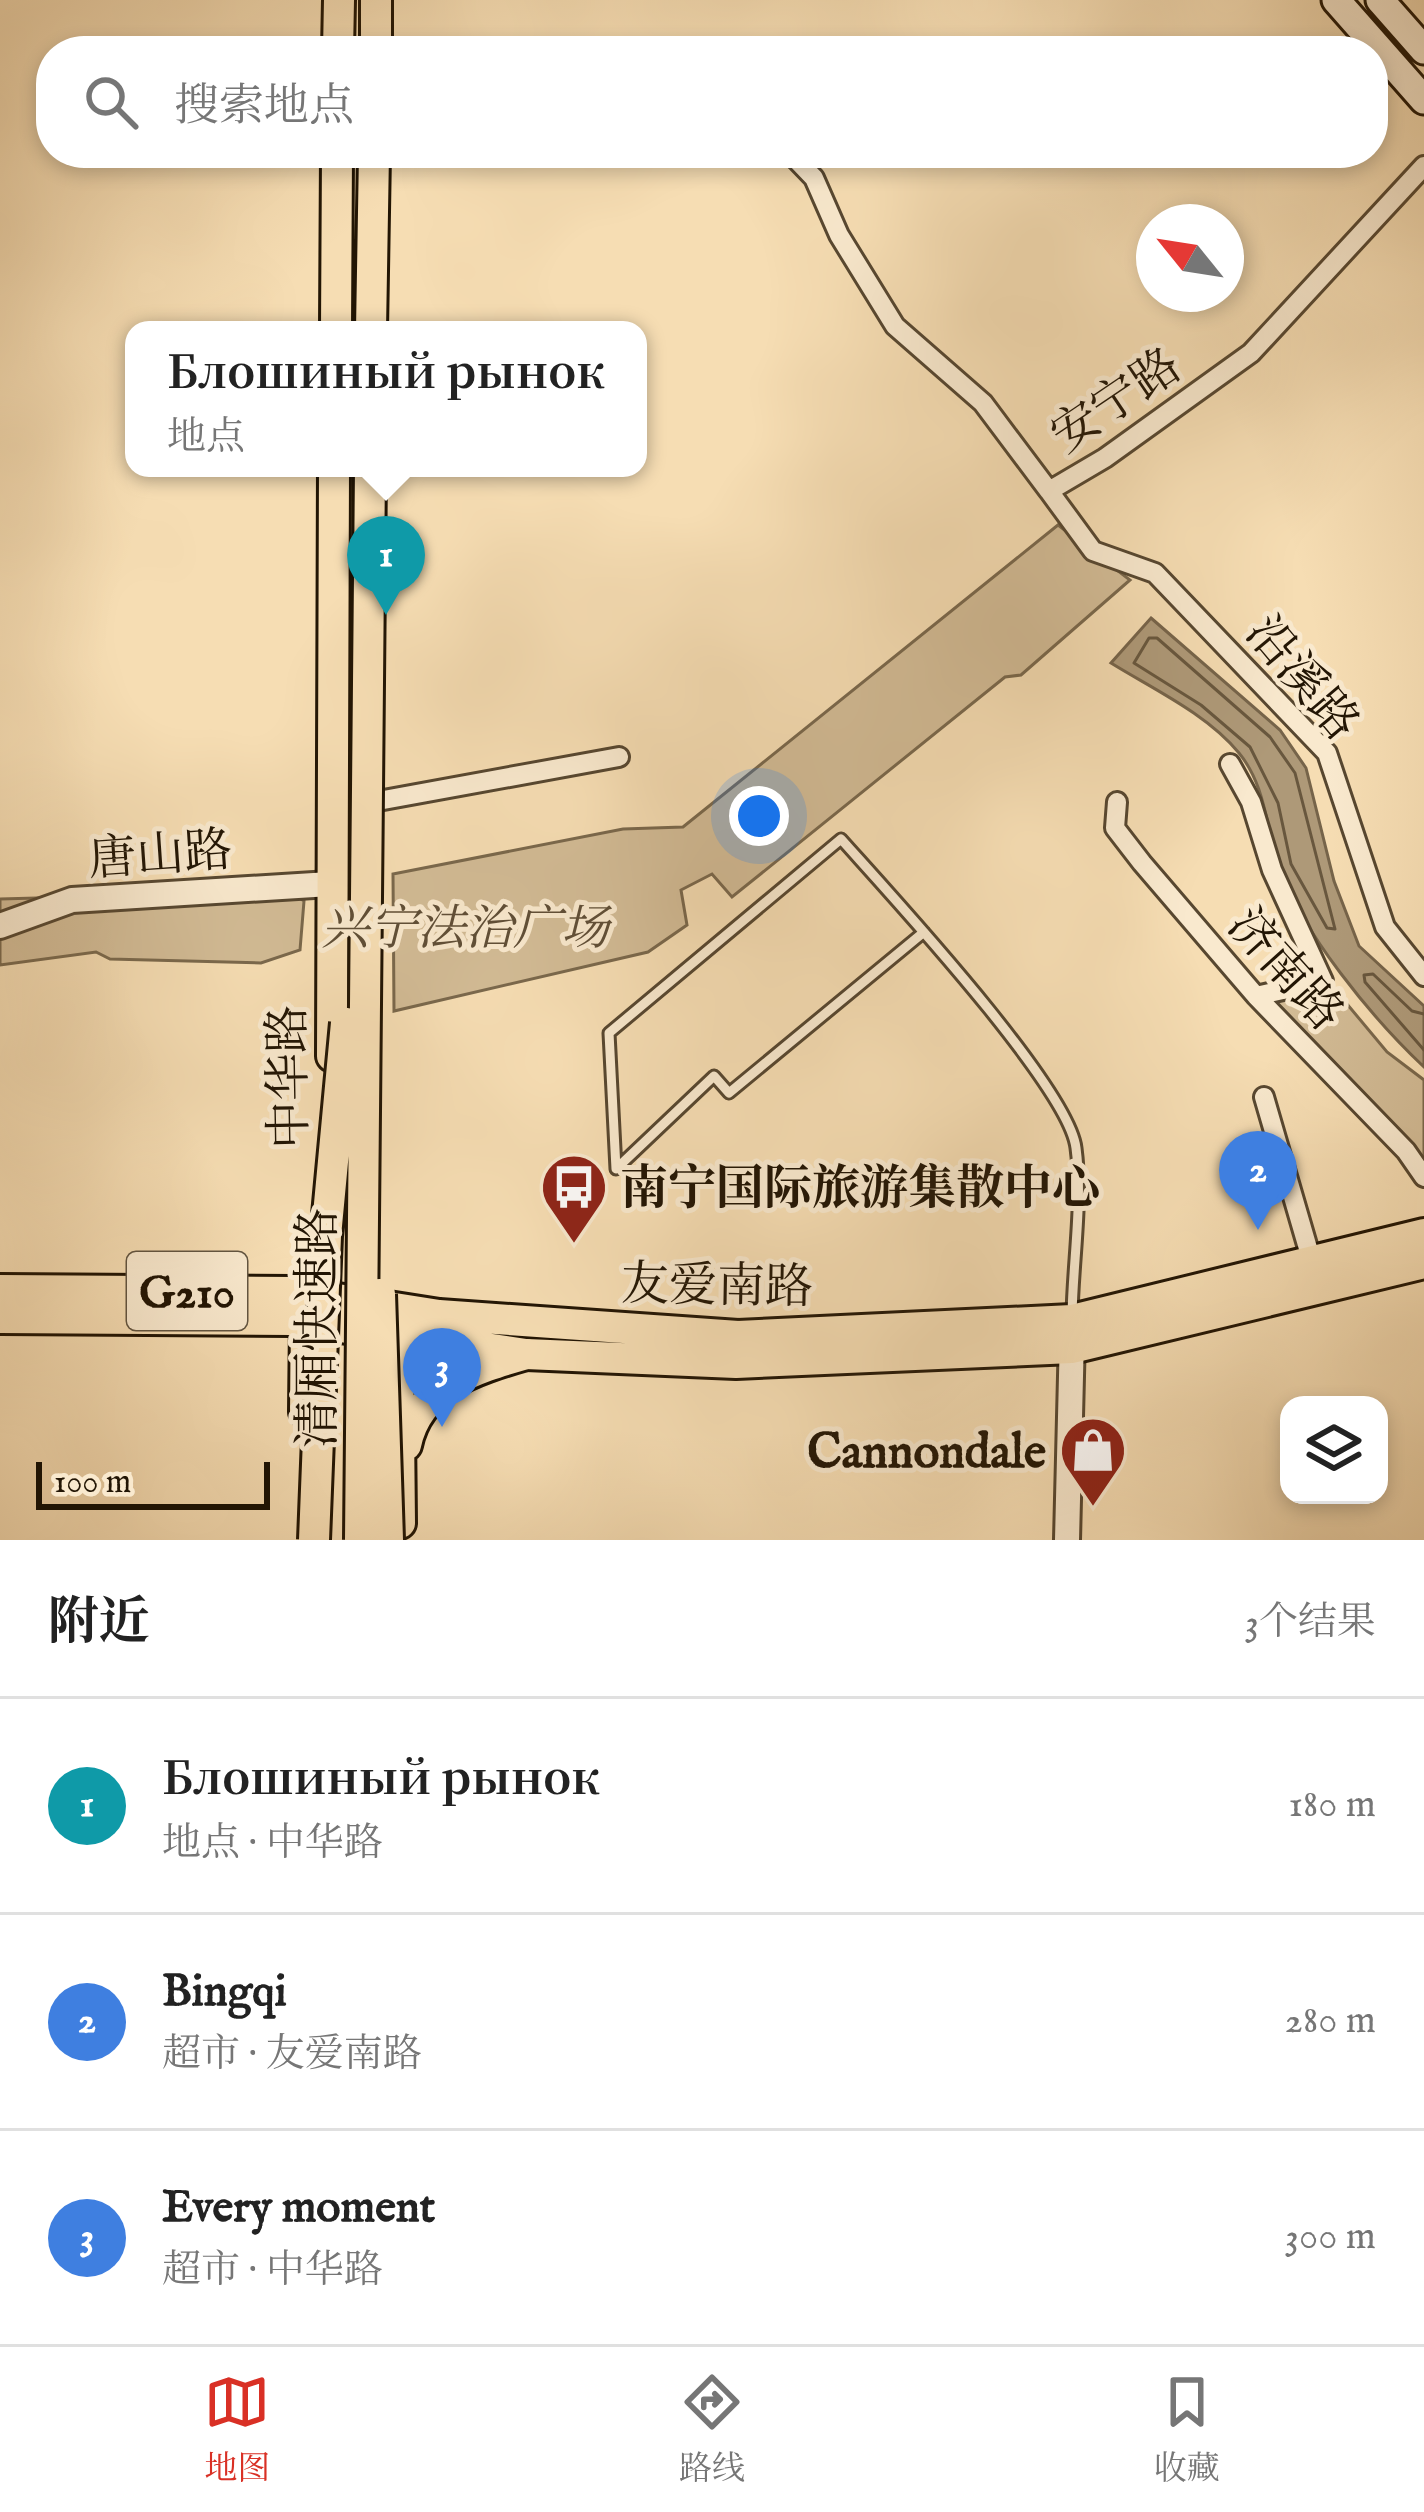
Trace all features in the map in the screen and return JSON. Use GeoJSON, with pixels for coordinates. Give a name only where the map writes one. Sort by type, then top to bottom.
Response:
{"type":"FeatureCollection","features":[{"type":"Feature","properties":{"kind":"main road"},"geometry":{"type":"LineString","coordinates":[[338,36],[339,0]]}},
{"type":"Feature","properties":{"kind":"main road"},"geometry":{"type":"LineString","coordinates":[[355,36],[356,0]]}},
{"type":"Feature","properties":{"kind":"main road"},"geometry":{"type":"LineString","coordinates":[[376,0],[376,36]]}},
{"type":"Feature","properties":{"kind":"main road"},"geometry":{"type":"LineString","coordinates":[[387,36],[388,0]]}},
{"type":"Feature","properties":{"kind":"main road"},"geometry":{"type":"LineString","coordinates":[[1336,0],[1368,36]]}},
{"type":"Feature","properties":{"kind":"main road"},"geometry":{"type":"LineString","coordinates":[[1380,0],[1424,50]]}},
{"type":"Feature","properties":{"kind":"main road"},"geometry":{"type":"LineString","coordinates":[[1388,59],[1424,100]]}},
{"type":"Feature","properties":{"kind":"main road"},"geometry":{"type":"LineString","coordinates":[[336,321],[337,168]]}},
{"type":"Feature","properties":{"kind":"main road"},"geometry":{"type":"LineString","coordinates":[[353,321],[355,168]]}},
{"type":"Feature","properties":{"kind":"main road"},"geometry":{"type":"LineString","coordinates":[[371,321],[374,168]]}},
{"type":"Feature","properties":{"kind":"main road"},"geometry":{"type":"LineString","coordinates":[[383,321],[385,168]]}},
{"type":"Feature","properties":{"kind":"main road","name":"中华路"},"geometry":{"type":"LineString","coordinates":[[327,1540],[334,477]]}},
{"type":"Feature","properties":{"kind":"main road","name":"清厢快速路"},"geometry":{"type":"LineString","coordinates":[[353,477],[360,1540]]}},
{"type":"Feature","properties":{"kind":"main road","name":"清厢快速路"},"geometry":{"type":"LineString","coordinates":[[341,1540],[370,477]]}},
{"type":"Feature","properties":{"kind":"main road","name":"中华路"},"geometry":{"type":"LineString","coordinates":[[373,1540],[381,1324],[382,477]]}},
{"type":"Feature","properties":{"kind":"main road"},"geometry":{"type":"LineString","coordinates":[[314,1540],[326,1236],[357,1005]]}},
{"type":"Feature","properties":{"kind":"main road"},"geometry":{"type":"LineString","coordinates":[[357,1005],[387,1419],[388,1540]]}},
{"type":"Feature","properties":{"kind":"main road","name":"友爱南路"},"geometry":{"type":"LineString","coordinates":[[381,1324],[439,1315],[738,1336],[1072,1334],[1312,1262],[1424,1234]]}},
{"type":"Feature","properties":{"kind":"main road","name":"友爱南路"},"geometry":{"type":"LineString","coordinates":[[0,1318],[326,1316],[526,1354],[736,1364],[1072,1334],[1424,1263]]}},
{"type":"Feature","properties":{"kind":"main road","name":"友爱南路"},"geometry":{"type":"LineString","coordinates":[[0,1290],[293,1292],[326,1316]]}},
{"type":"Feature","properties":{"kind":"main road"},"geometry":{"type":"LineString","coordinates":[[303,1540],[326,1316]]}},
{"type":"Feature","properties":{"kind":"main road"},"geometry":{"type":"LineString","coordinates":[[381,1324],[402,1463],[399,1540]]}},
{"type":"Feature","properties":{"kind":"main road"},"geometry":{"type":"LineString","coordinates":[[402,1463],[422,1406],[453,1380],[526,1354]]}},
{"type":"Feature","properties":{"kind":"street","name":"安宁路"},"geometry":{"type":"LineString","coordinates":[[804,168],[895,326],[983,403],[1048,490],[1105,458],[1251,353],[1424,166]]}},
{"type":"Feature","properties":{"kind":"street","name":"沿溪路"},"geometry":{"type":"LineString","coordinates":[[1048,490],[1093,551],[1155,573],[1327,753],[1363,847],[1385,927],[1424,976]]}},
{"type":"Feature","properties":{"kind":"street"},"geometry":{"type":"LineString","coordinates":[[378,800],[619,757]]}},
{"type":"Feature","properties":{"kind":"street"},"geometry":{"type":"LineString","coordinates":[[1230,764],[1251,802],[1272,870],[1323,981],[1256,996]]}},
{"type":"Feature","properties":{"kind":"street","name":"济南路"},"geometry":{"type":"LineString","coordinates":[[1117,802],[1115,828],[1256,996],[1406,1151],[1424,1177]]}},
{"type":"Feature","properties":{"kind":"street","name":"唐山路"},"geometry":{"type":"LineString","coordinates":[[0,926],[72,900],[330,884]]}},
{"type":"Feature","properties":{"kind":"street"},"geometry":{"type":"LineString","coordinates":[[1264,1097],[1312,1262]]}},
{"type":"Feature","properties":{"kind":"street"},"geometry":{"type":"LineString","coordinates":[[1067,1540],[1072,1334]]}},
{"type":"Feature","properties":{"kind":"lane"},"geometry":{"type":"LineString","coordinates":[[923,932],[729,1093],[714,1076],[616,1169],[609,1033],[841,839],[923,932],[1052,1097],[1076,1144],[1072,1334]]}},
{"type":"Feature","properties":{"kind":"green space","name":"兴宁法治广场"},"geometry":{"type":"Polygon","coordinates":[[[1058,525],[1130,580],[1021,675],[1005,677],[732,897],[712,874],[681,890],[687,925],[648,952],[394,1011],[393,874],[623,829],[683,827],[1058,525]]]}},
{"type":"Feature","properties":{"kind":"green space"},"geometry":{"type":"Polygon","coordinates":[[[290,891],[304,901],[300,950],[261,963],[110,959],[96,952],[0,965],[0,899],[290,891]]]}},
{"type":"Feature","properties":{"kind":"green space"},"geometry":{"type":"Polygon","coordinates":[[[1327,980],[1387,1052],[1424,1080],[1424,1165],[1266,991],[1327,980]]]}},
{"type":"Feature","properties":{"kind":"water"},"geometry":{"type":"Polygon","coordinates":[[[1151,618],[1280,730],[1306,768],[1334,881],[1359,946],[1424,1006],[1424,1067],[1362,1000],[1304,918],[1279,866],[1255,779],[1239,753],[1196,714],[1111,663],[1151,618]]]}},
{"type":"Feature","properties":{"kind":"place","name":"Блошиный рынок"},"geometry":{"type":"Point","coordinates":[386,615]}},
{"type":"Feature","properties":{"kind":"place","name":"Bingqi"},"geometry":{"type":"Point","coordinates":[1258,1230]}},
{"type":"Feature","properties":{"kind":"place","name":"南宁国际旅游集散中心"},"geometry":{"type":"Point","coordinates":[574,1246]}},
{"type":"Feature","properties":{"kind":"place","name":"Every moment"},"geometry":{"type":"Point","coordinates":[442,1427]}},
{"type":"Feature","properties":{"kind":"place","name":"Cannondale"},"geometry":{"type":"Point","coordinates":[1093,1509]}}]}
